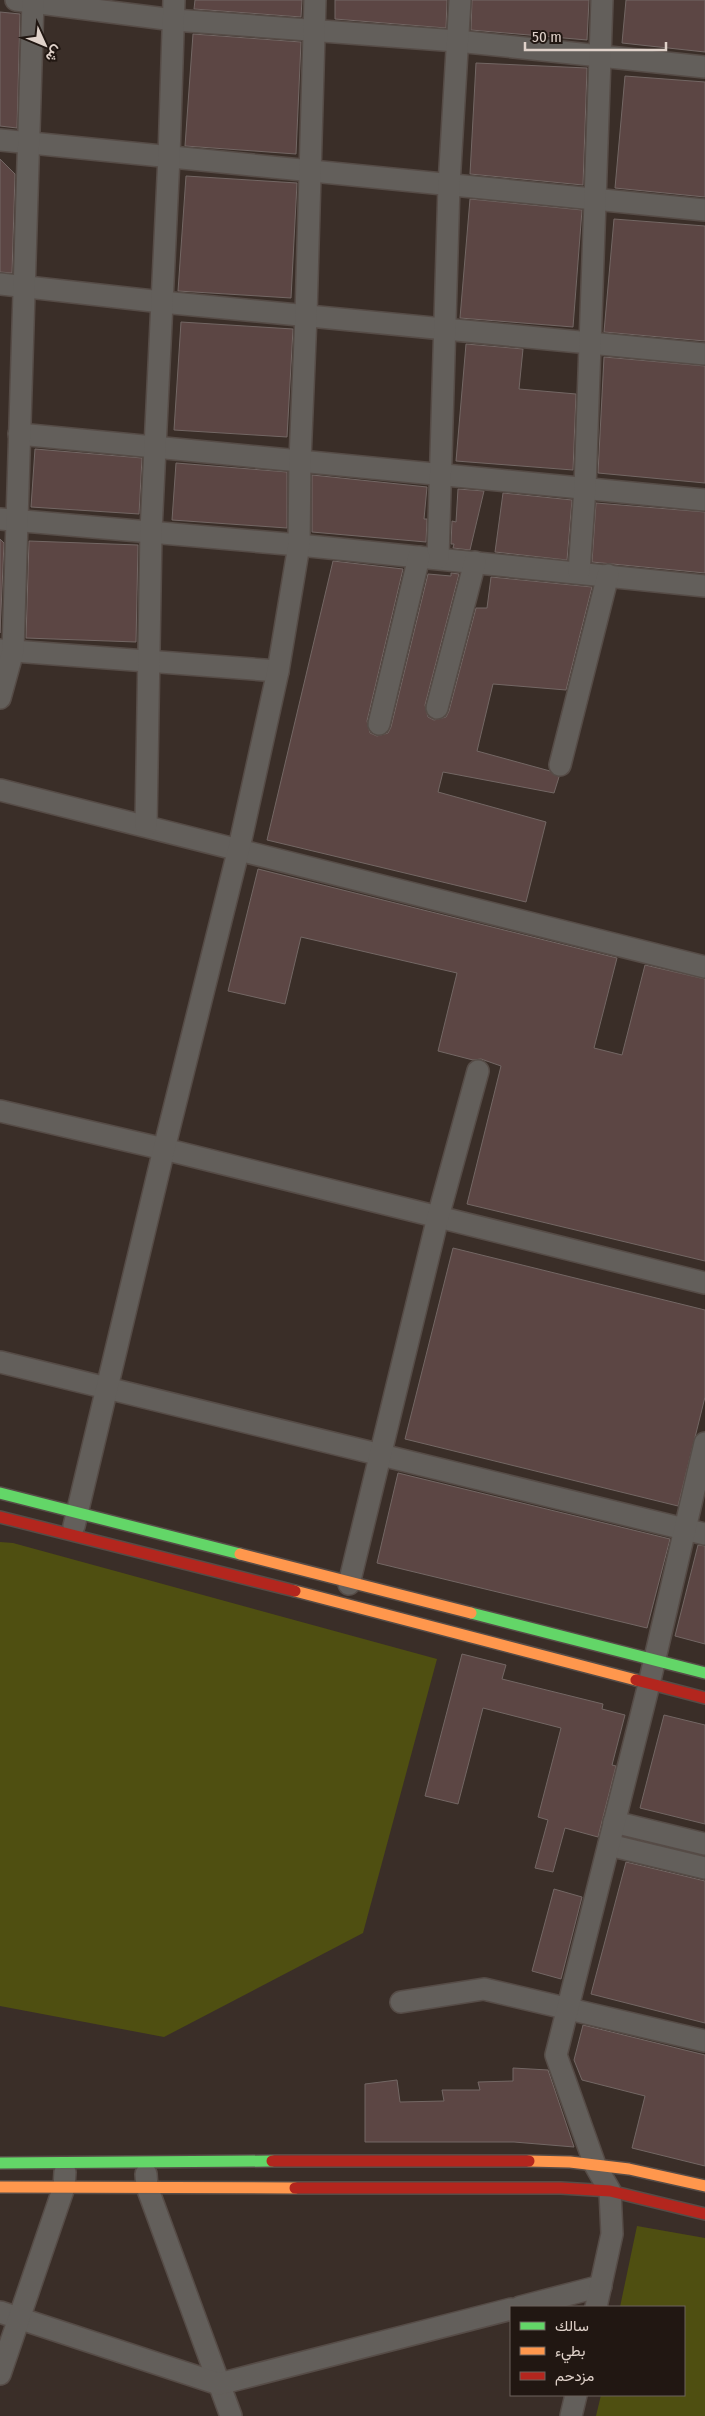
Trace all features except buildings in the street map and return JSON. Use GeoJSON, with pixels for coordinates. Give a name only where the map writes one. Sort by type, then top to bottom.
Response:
{"type":"FeatureCollection","features":[{"type":"Feature","properties":{"kind":"main road"},"geometry":{"type":"LineString","coordinates":[[0,1493],[654,1662],[705,1673]]}},
{"type":"Feature","properties":{"kind":"main road"},"geometry":{"type":"LineString","coordinates":[[0,1517],[347,1604],[705,1698]]}},
{"type":"Feature","properties":{"kind":"main road"},"geometry":{"type":"LineString","coordinates":[[0,2163],[477,2159],[570,2162],[629,2168],[705,2186]]}},
{"type":"Feature","properties":{"kind":"main road"},"geometry":{"type":"LineString","coordinates":[[0,2187],[561,2188],[610,2191],[705,2214]]}},
{"type":"Feature","properties":{"kind":"street"},"geometry":{"type":"LineString","coordinates":[[72,1536],[164,1149],[239,848],[278,671],[299,545],[315,0]]}},
{"type":"Feature","properties":{"kind":"street"},"geometry":{"type":"LineString","coordinates":[[379,724],[428,558],[440,473],[450,185],[460,0]]}},
{"type":"Feature","properties":{"kind":"street"},"geometry":{"type":"LineString","coordinates":[[579,572],[585,488],[602,0]]}},
{"type":"Feature","properties":{"kind":"street"},"geometry":{"type":"LineString","coordinates":[[0,698],[6,650],[8,520],[19,434],[29,143],[27,1],[174,10],[314,30],[457,41],[705,67]]}},
{"type":"Feature","properties":{"kind":"street"},"geometry":{"type":"LineString","coordinates":[[146,826],[151,532],[174,10]]}},
{"type":"Feature","properties":{"kind":"street"},"geometry":{"type":"LineString","coordinates":[[0,140],[705,210]]}},
{"type":"Feature","properties":{"kind":"street"},"geometry":{"type":"LineString","coordinates":[[0,284],[162,302],[705,354]]}},
{"type":"Feature","properties":{"kind":"street"},"geometry":{"type":"LineString","coordinates":[[19,434],[705,500]]}},
{"type":"Feature","properties":{"kind":"street"},"geometry":{"type":"LineString","coordinates":[[8,520],[299,545],[705,586]]}},
{"type":"Feature","properties":{"kind":"street"},"geometry":{"type":"LineString","coordinates":[[438,708],[475,562]]}},
{"type":"Feature","properties":{"kind":"street"},"geometry":{"type":"LineString","coordinates":[[560,765],[608,575]]}},
{"type":"Feature","properties":{"kind":"street"},"geometry":{"type":"LineString","coordinates":[[6,650],[278,671]]}},
{"type":"Feature","properties":{"kind":"street"},"geometry":{"type":"LineString","coordinates":[[0,790],[239,848],[705,967]]}},
{"type":"Feature","properties":{"kind":"street"},"geometry":{"type":"LineString","coordinates":[[350,1584],[438,1217],[478,1071]]}},
{"type":"Feature","properties":{"kind":"street"},"geometry":{"type":"LineString","coordinates":[[0,1112],[164,1149],[705,1283]]}},
{"type":"Feature","properties":{"kind":"street"},"geometry":{"type":"LineString","coordinates":[[0,1362],[695,1531]]}},
{"type":"Feature","properties":{"kind":"street"},"geometry":{"type":"LineString","coordinates":[[596,2306],[612,2234],[610,2191],[596,2164],[556,2056],[569,2010],[654,1662],[695,1531],[705,1443]]}},
{"type":"Feature","properties":{"kind":"street"},"geometry":{"type":"LineString","coordinates":[[614,1822],[705,1844]]}},
{"type":"Feature","properties":{"kind":"street"},"geometry":{"type":"LineString","coordinates":[[609,1846],[705,1868]]}},
{"type":"Feature","properties":{"kind":"street"},"geometry":{"type":"LineString","coordinates":[[401,2002],[484,1990],[705,2041]]}},
{"type":"Feature","properties":{"kind":"street"},"geometry":{"type":"LineString","coordinates":[[0,2374],[10,2315],[64,2187],[66,2162]]}},
{"type":"Feature","properties":{"kind":"street"},"geometry":{"type":"LineString","coordinates":[[144,2162],[148,2187],[231,2416]]}},
{"type":"Feature","properties":{"kind":"street"},"geometry":{"type":"LineString","coordinates":[[524,2306],[601,2286]]}},
{"type":"Feature","properties":{"kind":"street"},"geometry":{"type":"LineString","coordinates":[[10,2315],[219,2384],[510,2309]]}},
{"type":"Feature","properties":{"kind":"street"},"geometry":{"type":"LineString","coordinates":[[571,2416],[576,2396]]}},
{"type":"Feature","properties":{"kind":"shaded area"},"geometry":{"type":"Polygon","coordinates":[[[0,1542],[13,1543],[437,1659],[363,1933],[164,2037],[0,2006],[0,1542]]]}},
{"type":"Feature","properties":{"kind":"shaded area"},"geometry":{"type":"Polygon","coordinates":[[[637,2226],[705,2238],[705,2416],[596,2416],[601,2396],[685,2396],[685,2306],[620,2306],[637,2226]]]}},
{"type":"Feature","properties":{"kind":"traffic: fast"},"geometry":{"type":"LineString","coordinates":[[0,1493],[240,1554]]}},
{"type":"Feature","properties":{"kind":"traffic: fast"},"geometry":{"type":"LineString","coordinates":[[471,1613],[705,1673]]}},
{"type":"Feature","properties":{"kind":"traffic: fast"},"geometry":{"type":"LineString","coordinates":[[0,2163],[272,2161]]}},
{"type":"Feature","properties":{"kind":"traffic: slow"},"geometry":{"type":"LineString","coordinates":[[240,1554],[471,1613]]}},
{"type":"Feature","properties":{"kind":"traffic: slow"},"geometry":{"type":"LineString","coordinates":[[295,1591],[636,1680]]}},
{"type":"Feature","properties":{"kind":"traffic: slow"},"geometry":{"type":"LineString","coordinates":[[529,2161],[570,2162],[629,2169],[705,2186]]}},
{"type":"Feature","properties":{"kind":"traffic: slow"},"geometry":{"type":"LineString","coordinates":[[0,2187],[295,2188]]}},
{"type":"Feature","properties":{"kind":"traffic: jam"},"geometry":{"type":"LineString","coordinates":[[0,1517],[295,1591]]}},
{"type":"Feature","properties":{"kind":"traffic: jam"},"geometry":{"type":"LineString","coordinates":[[636,1680],[705,1698]]}},
{"type":"Feature","properties":{"kind":"traffic: jam"},"geometry":{"type":"LineString","coordinates":[[272,2161],[529,2161]]}},
{"type":"Feature","properties":{"kind":"traffic: jam"},"geometry":{"type":"LineString","coordinates":[[295,2188],[561,2188],[610,2191],[705,2214]]}}]}
